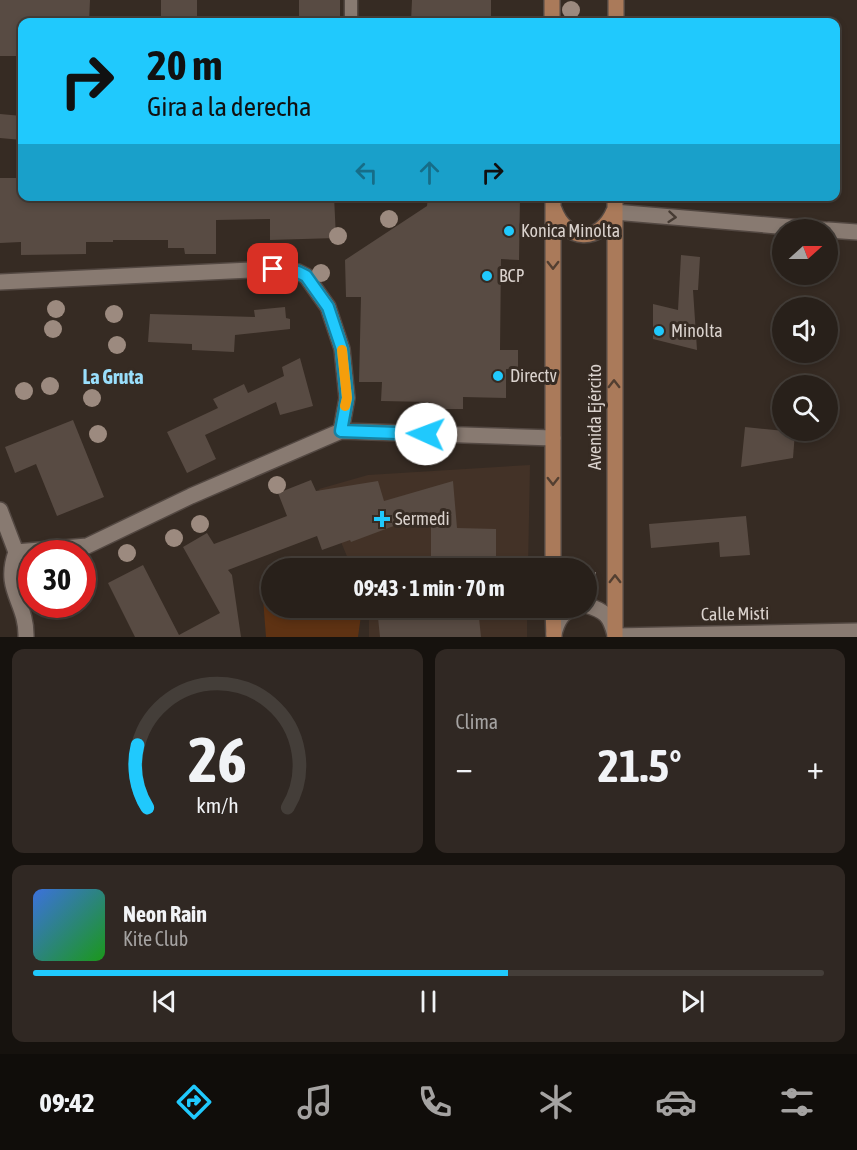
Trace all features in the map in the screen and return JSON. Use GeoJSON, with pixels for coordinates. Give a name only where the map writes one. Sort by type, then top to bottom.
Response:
{"type":"FeatureCollection","features":[{"type":"Feature","properties":{"kind":"main road"},"geometry":{"type":"LineString","coordinates":[[552,0],[552,18]]}},
{"type":"Feature","properties":{"kind":"main road"},"geometry":{"type":"LineString","coordinates":[[616,0],[616,18]]}},
{"type":"Feature","properties":{"kind":"main road"},"geometry":{"type":"LineString","coordinates":[[555,201],[558,220],[568,231],[582,235],[596,233],[608,225],[614,204]]}},
{"type":"Feature","properties":{"kind":"main road"},"geometry":{"type":"LineString","coordinates":[[553,558],[555,201]]}},
{"type":"Feature","properties":{"kind":"main road","name":"Avenida Ejército"},"geometry":{"type":"LineString","coordinates":[[614,204],[615,637]]}},
{"type":"Feature","properties":{"kind":"main road"},"geometry":{"type":"LineString","coordinates":[[554,618],[554,636]]}},
{"type":"Feature","properties":{"kind":"street"},"geometry":{"type":"LineString","coordinates":[[614,204],[772,223]]}},
{"type":"Feature","properties":{"kind":"street"},"geometry":{"type":"LineString","coordinates":[[838,231],[857,232]]}},
{"type":"Feature","properties":{"kind":"street"},"geometry":{"type":"LineString","coordinates":[[0,282],[273,269],[298,272],[306,276],[328,307],[342,349],[347,398],[341,431]]}},
{"type":"Feature","properties":{"kind":"street"},"geometry":{"type":"LineString","coordinates":[[16,552],[87,546],[191,496],[341,431],[553,438]]}},
{"type":"Feature","properties":{"kind":"street"},"geometry":{"type":"LineString","coordinates":[[0,510],[16,552],[6,580],[26,623],[26,637]]}},
{"type":"Feature","properties":{"kind":"street"},"geometry":{"type":"LineString","coordinates":[[597,609],[611,621],[615,637]]}},
{"type":"Feature","properties":{"kind":"street"},"geometry":{"type":"LineString","coordinates":[[554,636],[560,618]]}},
{"type":"Feature","properties":{"kind":"street","name":"Calle Misti"},"geometry":{"type":"LineString","coordinates":[[615,637],[857,631]]}},
{"type":"Feature","properties":{"kind":"lane"},"geometry":{"type":"LineString","coordinates":[[351,0],[351,18]]}},
{"type":"Feature","properties":{"kind":"shaded area"},"geometry":{"type":"Polygon","coordinates":[[[530,465],[528,558],[348,558],[319,489],[368,475],[530,465]]]}},
{"type":"Feature","properties":{"kind":"shaded area"},"geometry":{"type":"Polygon","coordinates":[[[265,618],[361,618],[358,637],[266,637],[265,618]]]}},
{"type":"Feature","properties":{"kind":"shaded area"},"geometry":{"type":"Polygon","coordinates":[[[369,618],[527,618],[527,637],[369,637],[369,618]]]}},
{"type":"Feature","properties":{"kind":"building"},"geometry":{"type":"Polygon","coordinates":[[[0,0],[90,0],[89,18],[18,18],[18,56],[0,56],[0,0]]]}},
{"type":"Feature","properties":{"kind":"building"},"geometry":{"type":"Polygon","coordinates":[[[161,0],[197,0],[197,18],[161,18],[161,0]]]}},
{"type":"Feature","properties":{"kind":"building"},"geometry":{"type":"Polygon","coordinates":[[[299,0],[340,0],[340,18],[299,18],[299,0]]]}},
{"type":"Feature","properties":{"kind":"building"},"geometry":{"type":"Polygon","coordinates":[[[412,0],[491,0],[491,18],[411,18],[412,0]]]}},
{"type":"Feature","properties":{"kind":"building"},"geometry":{"type":"Polygon","coordinates":[[[0,114],[18,116],[18,140],[0,138],[0,114]]]}},
{"type":"Feature","properties":{"kind":"building"},"geometry":{"type":"Polygon","coordinates":[[[0,178],[18,178],[18,201],[334,201],[336,238],[270,240],[270,219],[216,220],[216,254],[185,254],[184,248],[168,248],[168,240],[86,242],[86,254],[21,255],[21,242],[0,243],[0,178]]]}},
{"type":"Feature","properties":{"kind":"building"},"geometry":{"type":"Polygon","coordinates":[[[428,201],[520,201],[519,260],[501,259],[500,350],[518,350],[518,369],[506,369],[506,398],[463,397],[463,409],[430,409],[430,402],[381,401],[382,382],[359,382],[361,297],[346,297],[345,260],[427,206],[428,201]]]}},
{"type":"Feature","properties":{"kind":"building"},"geometry":{"type":"Polygon","coordinates":[[[681,255],[700,257],[698,290],[693,290],[697,350],[653,339],[653,304],[678,310],[681,255]]]}},
{"type":"Feature","properties":{"kind":"building"},"geometry":{"type":"Polygon","coordinates":[[[285,307],[286,318],[290,319],[290,329],[235,335],[234,352],[192,350],[192,344],[148,342],[150,314],[255,317],[254,310],[285,307]]]}},
{"type":"Feature","properties":{"kind":"building"},"geometry":{"type":"Polygon","coordinates":[[[300,358],[313,406],[280,415],[276,402],[205,435],[216,459],[187,473],[167,432],[218,408],[213,399],[244,384],[248,393],[284,376],[282,367],[300,358]]]}},
{"type":"Feature","properties":{"kind":"building"},"geometry":{"type":"Polygon","coordinates":[[[73,420],[104,497],[57,516],[36,464],[15,473],[5,447],[73,420]]]}},
{"type":"Feature","properties":{"kind":"building"},"geometry":{"type":"Polygon","coordinates":[[[745,427],[772,430],[772,441],[794,441],[793,458],[741,467],[745,427]]]}},
{"type":"Feature","properties":{"kind":"building"},"geometry":{"type":"Polygon","coordinates":[[[311,480],[316,491],[378,481],[384,501],[453,481],[457,528],[496,529],[496,558],[431,558],[431,512],[351,542],[350,540],[322,550],[317,536],[228,570],[232,575],[241,637],[135,637],[108,583],[143,565],[179,635],[220,613],[183,547],[207,533],[214,544],[287,516],[278,493],[311,480]]]}},
{"type":"Feature","properties":{"kind":"building"},"geometry":{"type":"Polygon","coordinates":[[[746,516],[750,555],[720,557],[719,542],[651,548],[649,524],[746,516]]]}},
{"type":"Feature","properties":{"kind":"building"},"geometry":{"type":"Polygon","coordinates":[[[378,618],[479,618],[481,637],[380,637],[378,618]]]}},
{"type":"Feature","properties":{"kind":"slow traffic"},"geometry":{"type":"LineString","coordinates":[[342,350],[347,398],[345,406]]}},
{"type":"Feature","properties":{"kind":"place","name":"Konica Minolta"},"geometry":{"type":"Point","coordinates":[509,231]}},
{"type":"Feature","properties":{"kind":"place","name":"BCP"},"geometry":{"type":"Point","coordinates":[487,276]}},
{"type":"Feature","properties":{"kind":"place","name":"Minolta"},"geometry":{"type":"Point","coordinates":[659,331]}},
{"type":"Feature","properties":{"kind":"place","name":"Directv"},"geometry":{"type":"Point","coordinates":[498,376]}},
{"type":"Feature","properties":{"kind":"place","name":"Sermedi"},"geometry":{"type":"Point","coordinates":[382,519]}},
{"type":"Feature","properties":{"kind":"district","name":"La Gruta"},"geometry":{"type":"Point","coordinates":[113,377]}},
{"type":"Feature","properties":{"kind":"route"},"geometry":{"type":"LineString","coordinates":[[273,269],[298,272],[306,276],[328,307],[342,349],[347,398],[341,431],[426,434]]}}]}
